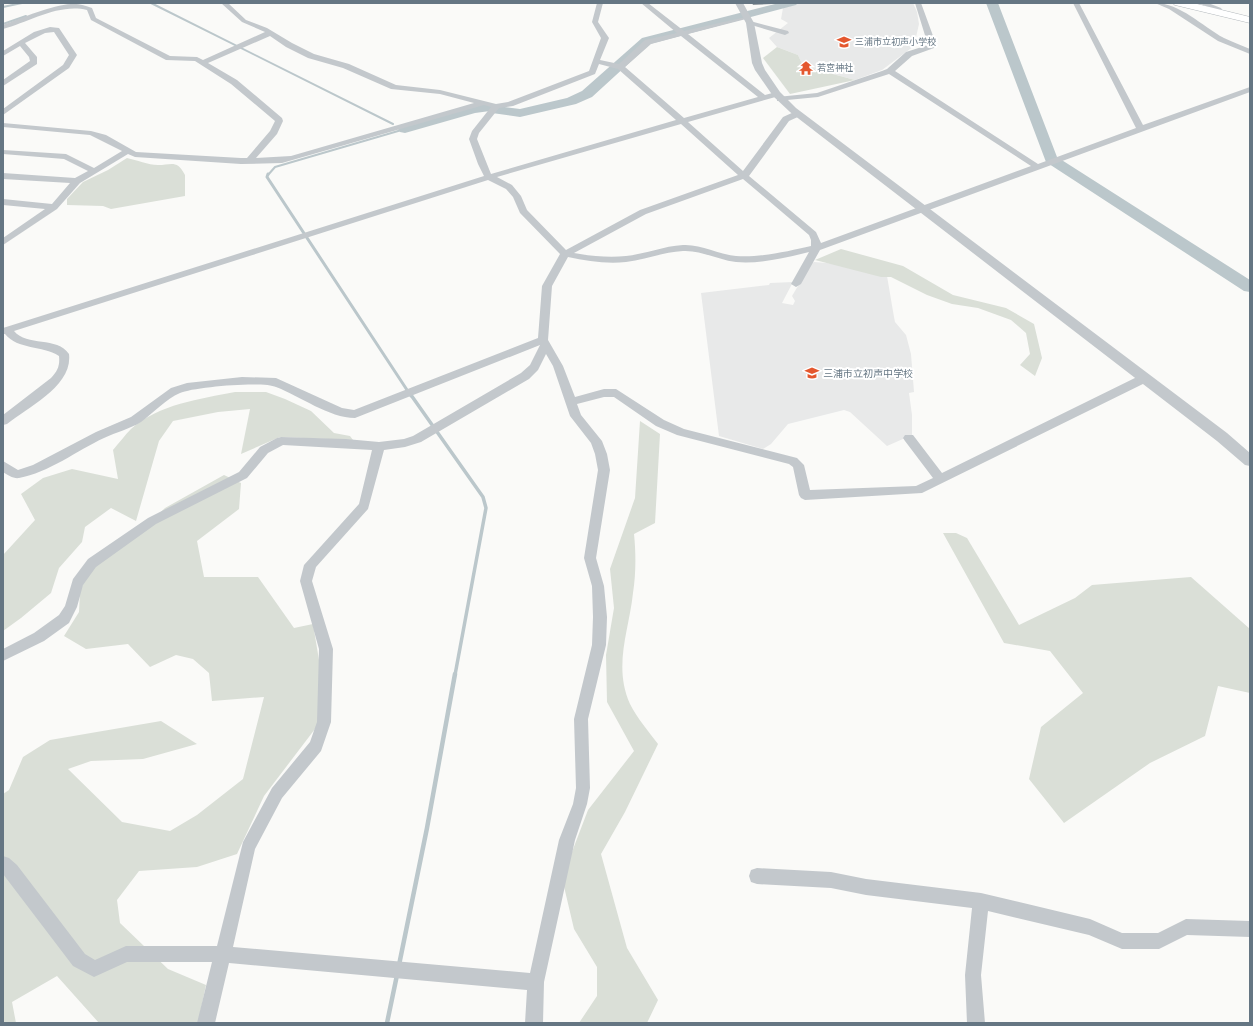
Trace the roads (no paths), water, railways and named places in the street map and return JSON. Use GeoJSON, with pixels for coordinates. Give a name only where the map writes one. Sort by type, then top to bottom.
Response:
{"type":"FeatureCollection","features":[{"type":"Feature","properties":{"kind":"highway"},"geometry":{"type":"LineString","coordinates":[[1178,3],[1250,20]]}},
{"type":"Feature","properties":{"kind":"street"},"geometry":{"type":"LineString","coordinates":[[224,3],[244,21],[270,33],[310,56],[346,66],[394,87],[440,92],[496,106],[510,104],[588,75],[595,69],[605,38],[595,22],[600,3]]}},
{"type":"Feature","properties":{"kind":"street"},"geometry":{"type":"LineString","coordinates":[[644,3],[763,97]]}},
{"type":"Feature","properties":{"kind":"street"},"geometry":{"type":"LineString","coordinates":[[739,3],[747,17],[757,63],[778,96],[797,114],[1145,378],[1222,437],[1250,461]]}},
{"type":"Feature","properties":{"kind":"street"},"geometry":{"type":"LineString","coordinates":[[3,421],[52,383],[60,375],[65,365],[64,354],[52,346],[19,340],[12,337],[5,330],[489,177],[681,120],[763,97],[818,95],[890,71],[909,54],[932,44],[925,24],[921,18],[918,3]]}},
{"type":"Feature","properties":{"kind":"street"},"geometry":{"type":"LineString","coordinates":[[1076,3],[1141,129]]}},
{"type":"Feature","properties":{"kind":"street"},"geometry":{"type":"LineString","coordinates":[[1158,3],[1171,8],[1221,39],[1250,52]]}},
{"type":"Feature","properties":{"kind":"street"},"geometry":{"type":"LineString","coordinates":[[1201,3],[1219,9],[1221,13]]}},
{"type":"Feature","properties":{"kind":"street"},"geometry":{"type":"LineString","coordinates":[[3,27],[47,12],[79,6],[90,9],[93,19],[159,54],[175,59],[195,58],[234,82],[278,118],[279,121],[274,132],[250,160]]}},
{"type":"Feature","properties":{"kind":"street"},"geometry":{"type":"LineString","coordinates":[[617,66],[645,44],[680,32],[747,17],[785,33]]}},
{"type":"Feature","properties":{"kind":"street"},"geometry":{"type":"LineString","coordinates":[[3,54],[44,30],[56,30],[73,55],[66,66],[13,104],[3,113]]}},
{"type":"Feature","properties":{"kind":"street"},"geometry":{"type":"LineString","coordinates":[[203,63],[270,33]]}},
{"type":"Feature","properties":{"kind":"street"},"geometry":{"type":"LineString","coordinates":[[3,84],[34,62],[33,57],[21,43]]}},
{"type":"Feature","properties":{"kind":"street"},"geometry":{"type":"LineString","coordinates":[[597,61],[617,66],[744,176],[810,229],[816,240],[816,248],[796,284]]}},
{"type":"Feature","properties":{"kind":"street"},"geometry":{"type":"LineString","coordinates":[[890,71],[1036,166]]}},
{"type":"Feature","properties":{"kind":"street"},"geometry":{"type":"LineString","coordinates":[[496,106],[478,128],[473,139],[482,164],[489,177],[509,187],[517,196],[523,211],[565,254],[592,259],[619,259],[681,248],[695,248],[720,256],[737,259],[781,256],[816,248],[922,210],[1036,166],[1054,161],[1250,89]]}},
{"type":"Feature","properties":{"kind":"street"},"geometry":{"type":"LineString","coordinates":[[3,103],[13,104]]}},
{"type":"Feature","properties":{"kind":"street"},"geometry":{"type":"LineString","coordinates":[[3,125],[91,133],[104,137],[128,151],[145,155],[242,161],[282,160],[484,103]]}},
{"type":"Feature","properties":{"kind":"street"},"geometry":{"type":"LineString","coordinates":[[3,655],[39,637],[64,619],[71,607],[78,583],[92,563],[152,521],[243,475],[264,450],[281,441],[346,443],[379,446],[405,443],[430,433],[525,376],[534,367],[544,342],[547,286],[565,254],[643,212],[744,176],[786,119],[797,114]]}},
{"type":"Feature","properties":{"kind":"street"},"geometry":{"type":"LineString","coordinates":[[3,242],[54,207],[77,181],[128,151]]}},
{"type":"Feature","properties":{"kind":"street"},"geometry":{"type":"LineString","coordinates":[[3,152],[66,158],[94,171]]}},
{"type":"Feature","properties":{"kind":"street"},"geometry":{"type":"LineString","coordinates":[[4,178],[77,181]]}},
{"type":"Feature","properties":{"kind":"street"},"geometry":{"type":"LineString","coordinates":[[3,202],[54,207]]}},
{"type":"Feature","properties":{"kind":"street"},"geometry":{"type":"LineString","coordinates":[[3,465],[11,472],[18,474],[38,468],[100,434],[135,420],[175,391],[187,387],[242,381],[276,382],[316,402],[348,414],[356,414],[410,392],[544,342]]}},
{"type":"Feature","properties":{"kind":"street"},"geometry":{"type":"LineString","coordinates":[[534,1023],[536,982],[567,840],[581,799],[583,788],[581,719],[599,645],[600,617],[598,586],[590,558],[604,470],[601,454],[596,442],[576,416],[558,366],[544,342]]}},
{"type":"Feature","properties":{"kind":"street"},"geometry":{"type":"LineString","coordinates":[[570,402],[604,393],[616,392],[660,423],[682,432],[793,461],[798,465],[805,495],[918,490],[1145,378]]}},
{"type":"Feature","properties":{"kind":"street"},"geometry":{"type":"LineString","coordinates":[[910,438],[940,479]]}},
{"type":"Feature","properties":{"kind":"street"},"geometry":{"type":"LineString","coordinates":[[206,1023],[248,847],[277,793],[316,746],[324,722],[326,649],[306,582],[310,565],[364,506],[379,446]]}},
{"type":"Feature","properties":{"kind":"street"},"geometry":{"type":"LineString","coordinates":[[3,864],[11,871],[79,960],[94,969],[126,954],[223,954],[536,982]]}},
{"type":"Feature","properties":{"kind":"street"},"geometry":{"type":"LineString","coordinates":[[757,876],[831,880],[866,887],[981,901],[1090,927],[1122,941],[1159,941],[1186,927],[1250,929]]}},
{"type":"Feature","properties":{"kind":"street"},"geometry":{"type":"LineString","coordinates":[[976,1023],[973,975],[981,901]]}},
{"type":"Feature","properties":{"kind":"waterway"},"geometry":{"type":"LineString","coordinates":[[3,7],[22,3]]}},
{"type":"Feature","properties":{"kind":"waterway"},"geometry":{"type":"LineString","coordinates":[[151,3],[393,124]]}},
{"type":"Feature","properties":{"kind":"waterway"},"geometry":{"type":"LineString","coordinates":[[497,110],[520,113],[571,101],[587,94],[646,41],[792,3]]}},
{"type":"Feature","properties":{"kind":"waterway"},"geometry":{"type":"LineString","coordinates":[[992,3],[1051,159],[1250,287]]}},
{"type":"Feature","properties":{"kind":"waterway"},"geometry":{"type":"LineString","coordinates":[[3,24],[26,16]]}},
{"type":"Feature","properties":{"kind":"waterway"},"geometry":{"type":"LineString","coordinates":[[405,129],[474,109],[485,108]]}},
{"type":"Feature","properties":{"kind":"waterway"},"geometry":{"type":"LineString","coordinates":[[268,175],[275,167],[405,129]]}},
{"type":"Feature","properties":{"kind":"waterway"},"geometry":{"type":"LineString","coordinates":[[268,174],[267,177],[411,396]]}},
{"type":"Feature","properties":{"kind":"waterway"},"geometry":{"type":"LineString","coordinates":[[411,395],[483,497],[486,508],[455,675]]}},
{"type":"Feature","properties":{"kind":"waterway"},"geometry":{"type":"LineString","coordinates":[[399,965],[427,828],[455,674]]}},
{"type":"Feature","properties":{"kind":"waterway"},"geometry":{"type":"LineString","coordinates":[[387,1023],[397,975]]}},
{"type":"Feature","properties":{"kind":"place","name":"三浦市立初声小学校"},"geometry":{"type":"Point","coordinates":[844,42]}},
{"type":"Feature","properties":{"kind":"place","name":"若宮神社"},"geometry":{"type":"Point","coordinates":[806,68]}},
{"type":"Feature","properties":{"kind":"place","name":"三浦市立初声中学校"},"geometry":{"type":"Point","coordinates":[812,373]}}]}
